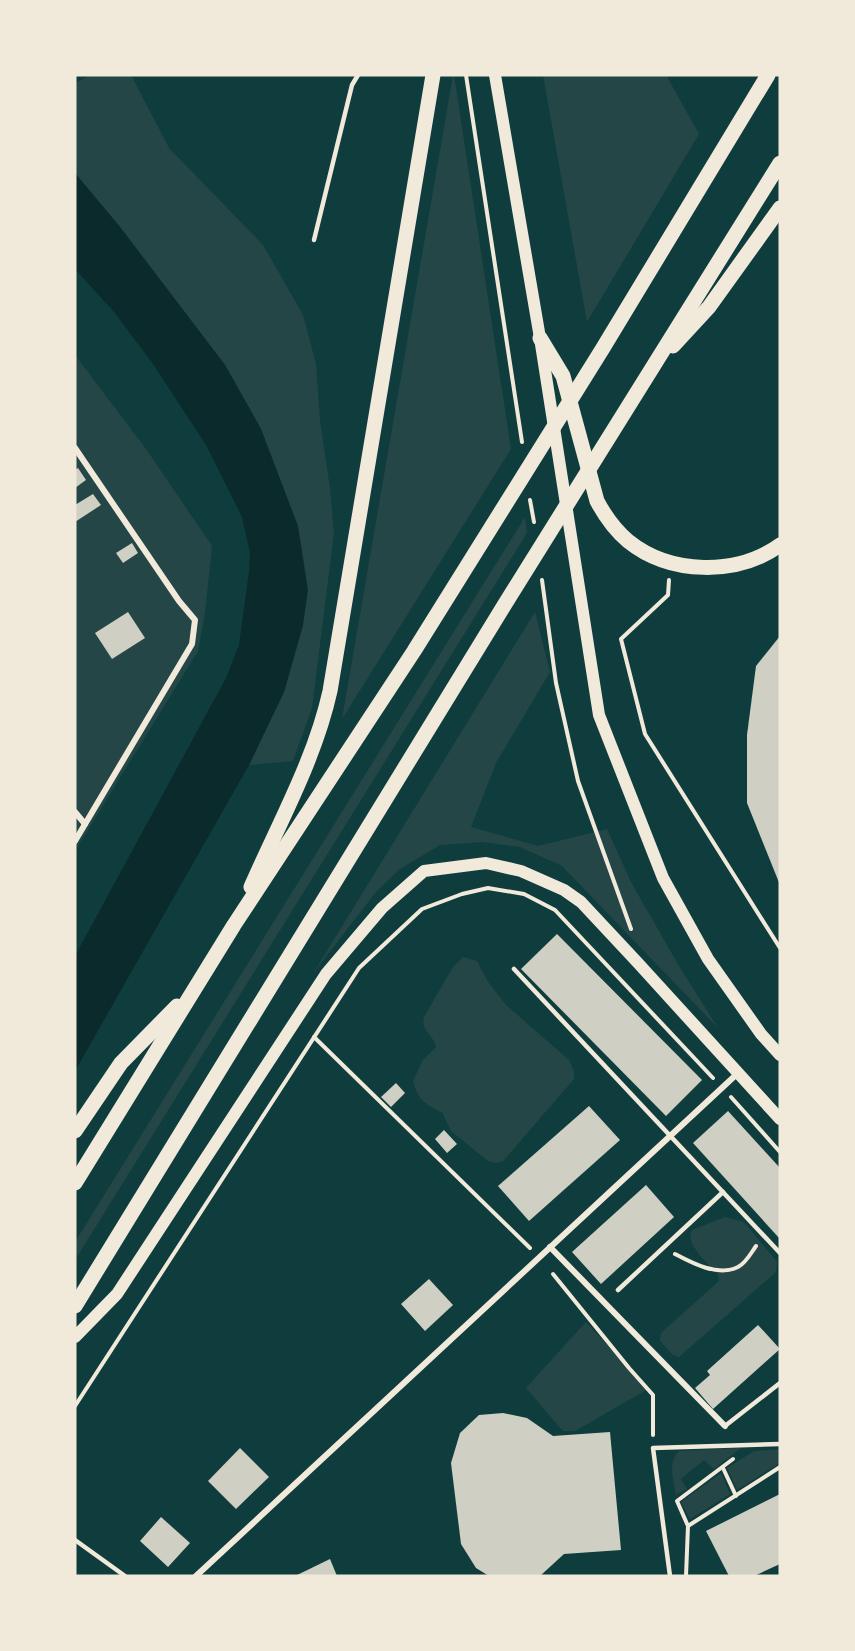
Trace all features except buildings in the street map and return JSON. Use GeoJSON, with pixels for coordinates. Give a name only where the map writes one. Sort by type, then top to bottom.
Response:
{"type":"FeatureCollection","features":[{"type":"Feature","properties":{"kind":"main road"},"geometry":{"type":"LineString","coordinates":[[234,925],[311,754],[326,710],[433,75]]}},
{"type":"Feature","properties":{"kind":"main road"},"geometry":{"type":"LineString","coordinates":[[495,75],[540,338],[599,715],[663,878],[703,949],[761,1034],[780,1055]]}},
{"type":"Feature","properties":{"kind":"main road"},"geometry":{"type":"LineString","coordinates":[[75,1184],[234,925],[414,651],[603,348],[768,75]]}},
{"type":"Feature","properties":{"kind":"main road"},"geometry":{"type":"LineString","coordinates":[[75,1306],[645,377],[780,163]]}},
{"type":"Feature","properties":{"kind":"main road"},"geometry":{"type":"LineString","coordinates":[[645,377],[709,307],[780,208]]}},
{"type":"Feature","properties":{"kind":"main road"},"geometry":{"type":"LineString","coordinates":[[540,338],[563,376],[597,501],[610,522],[628,542],[666,561],[704,568],[735,565],[770,552],[780,545]]}},
{"type":"Feature","properties":{"kind":"main road"},"geometry":{"type":"LineString","coordinates":[[75,1337],[117,1294],[326,974],[382,908],[424,871],[486,863],[521,871],[564,890],[581,902],[780,1119]]}},
{"type":"Feature","properties":{"kind":"main road"},"geometry":{"type":"LineString","coordinates":[[75,1131],[122,1063],[198,984]]}},
{"type":"Feature","properties":{"kind":"street"},"geometry":{"type":"LineString","coordinates":[[75,448],[179,601],[195,620],[192,644],[75,841]]}},
{"type":"Feature","properties":{"kind":"street"},"geometry":{"type":"LineString","coordinates":[[75,812],[85,824]]}},
{"type":"Feature","properties":{"kind":"street"},"geometry":{"type":"LineString","coordinates":[[196,1576],[738,1073]]}},
{"type":"Feature","properties":{"kind":"street"},"geometry":{"type":"LineString","coordinates":[[550,1247],[724,1426]]}},
{"type":"Feature","properties":{"kind":"lane"},"geometry":{"type":"LineString","coordinates":[[314,240],[352,85],[358,75]]}},
{"type":"Feature","properties":{"kind":"lane"},"geometry":{"type":"LineString","coordinates":[[514,969],[780,1253]]}},
{"type":"Feature","properties":{"kind":"lane"},"geometry":{"type":"LineString","coordinates":[[618,1290],[723,1192]]}},
{"type":"Feature","properties":{"kind":"lane"},"geometry":{"type":"LineString","coordinates":[[724,1426],[780,1383]]}},
{"type":"Feature","properties":{"kind":"lane"},"geometry":{"type":"LineString","coordinates":[[670,1576],[653,1448],[780,1443]]}},
{"type":"Feature","properties":{"kind":"lane"},"geometry":{"type":"LineString","coordinates":[[75,1540],[125,1576]]}},
{"type":"Feature","properties":{"kind":"path"},"geometry":{"type":"LineString","coordinates":[[466,75],[523,449]]}},
{"type":"Feature","properties":{"kind":"path"},"geometry":{"type":"LineString","coordinates":[[530,495],[535,531]]}},
{"type":"Feature","properties":{"kind":"path"},"geometry":{"type":"LineString","coordinates":[[542,577],[556,683],[578,781],[635,939]]}},
{"type":"Feature","properties":{"kind":"path"},"geometry":{"type":"LineString","coordinates":[[668,595],[621,639],[645,734],[780,948]]}},
{"type":"Feature","properties":{"kind":"path"},"geometry":{"type":"LineString","coordinates":[[75,1406],[359,968],[422,909],[462,894],[488,888],[524,894],[555,910],[780,1152]]}},
{"type":"Feature","properties":{"kind":"path"},"geometry":{"type":"LineString","coordinates":[[314,1037],[540,1257],[653,1395],[653,1448]]}},
{"type":"Feature","properties":{"kind":"path"},"geometry":{"type":"LineString","coordinates":[[664,1248],[690,1262],[727,1270],[738,1267],[766,1238]]}},
{"type":"Feature","properties":{"kind":"path"},"geometry":{"type":"LineString","coordinates":[[687,1576],[688,1526],[677,1501],[753,1444]]}},
{"type":"Feature","properties":{"kind":"path"},"geometry":{"type":"LineString","coordinates":[[688,1526],[780,1467]]}},
{"type":"Feature","properties":{"kind":"path"},"geometry":{"type":"LineString","coordinates":[[723,1468],[736,1496]]}},
{"type":"Feature","properties":{"kind":"shaded area"},"geometry":{"type":"Polygon","coordinates":[[[91,75],[131,75],[169,148],[263,245],[303,315],[316,364],[320,421],[334,533],[312,708],[293,761],[249,765],[284,692],[303,625],[261,429],[225,365],[120,227],[75,173],[75,83],[91,75]]]}},
{"type":"Feature","properties":{"kind":"shaded area"},"geometry":{"type":"Polygon","coordinates":[[[453,75],[511,449],[342,719],[453,75]]]}},
{"type":"Feature","properties":{"kind":"shaded area"},"geometry":{"type":"Polygon","coordinates":[[[543,75],[666,75],[699,134],[587,322],[543,75]]]}},
{"type":"Feature","properties":{"kind":"shaded area"},"geometry":{"type":"Polygon","coordinates":[[[75,173],[120,227],[225,365],[261,429],[298,526],[308,590],[303,625],[284,692],[249,765],[75,1071],[75,956],[226,678],[239,645],[250,553],[242,517],[206,445],[153,364],[114,312],[75,269],[75,173]]]}},
{"type":"Feature","properties":{"kind":"shaded area"},"geometry":{"type":"Polygon","coordinates":[[[75,355],[146,449],[212,546],[205,613],[198,651],[75,851],[75,355]]]}},
{"type":"Feature","properties":{"kind":"shaded area"},"geometry":{"type":"Polygon","coordinates":[[[525,517],[527,533],[75,1260],[75,1242],[525,517]]]}},
{"type":"Feature","properties":{"kind":"shaded area"},"geometry":{"type":"Polygon","coordinates":[[[535,612],[550,672],[497,761],[471,827],[538,846],[607,829],[632,884],[718,1028],[562,866],[520,847],[482,842],[440,845],[400,869],[376,892],[314,972],[535,612]]]}},
{"type":"Feature","properties":{"kind":"shaded area"},"geometry":{"type":"Polygon","coordinates":[[[463,957],[477,961],[488,982],[506,1005],[569,1060],[574,1071],[574,1079],[503,1161],[495,1163],[488,1161],[451,1131],[442,1112],[423,1100],[413,1081],[423,1060],[436,1047],[424,1026],[424,1017],[453,967],[463,957]]]}},
{"type":"Feature","properties":{"kind":"shaded area"},"geometry":{"type":"Polygon","coordinates":[[[725,1217],[744,1222],[777,1262],[776,1272],[679,1357],[673,1355],[660,1341],[661,1333],[719,1281],[718,1275],[694,1247],[690,1236],[692,1230],[725,1217]]]}},
{"type":"Feature","properties":{"kind":"shaded area"},"geometry":{"type":"Polygon","coordinates":[[[586,1322],[648,1389],[575,1431],[563,1431],[526,1388],[586,1322]]]}},
{"type":"Feature","properties":{"kind":"shaded area"},"geometry":{"type":"Polygon","coordinates":[[[741,1448],[714,1469],[704,1460],[681,1479],[687,1489],[676,1495],[672,1466],[675,1455],[679,1451],[741,1448]]]}},
{"type":"Feature","properties":{"kind":"shaded area"},"geometry":{"type":"Polygon","coordinates":[[[780,1449],[780,1463],[737,1490],[727,1468],[754,1451],[780,1449]]]}},
{"type":"Feature","properties":{"kind":"shaded area"},"geometry":{"type":"Polygon","coordinates":[[[721,1473],[730,1494],[690,1519],[681,1502],[721,1473]]]}}]}
